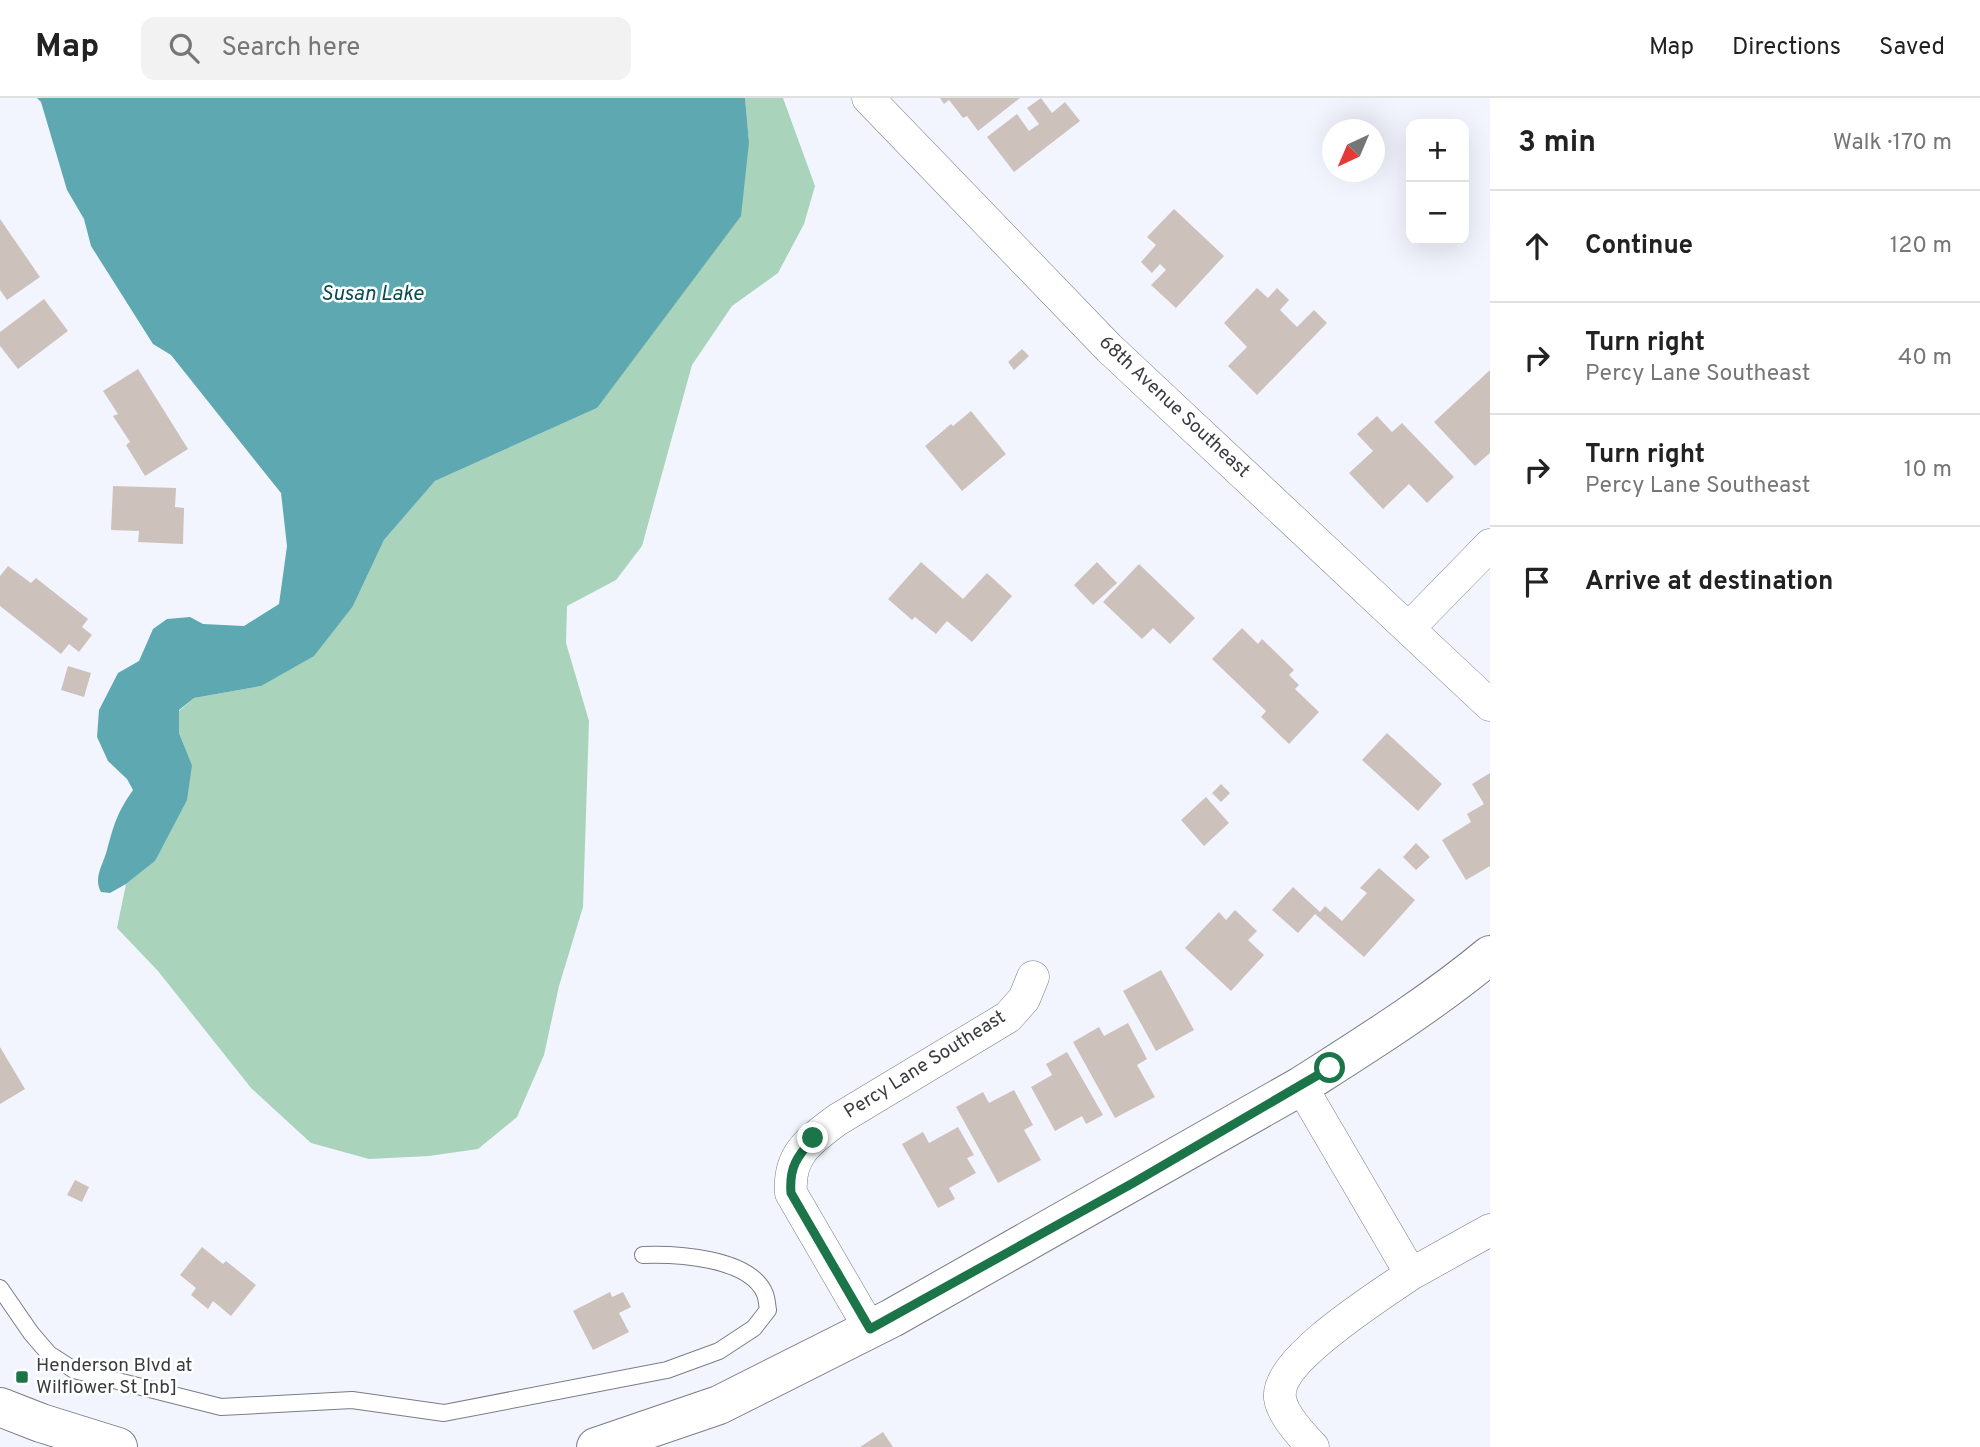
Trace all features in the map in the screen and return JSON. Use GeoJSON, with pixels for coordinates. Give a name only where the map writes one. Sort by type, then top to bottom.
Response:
{"type":"FeatureCollection","features":[{"type":"Feature","properties":{"kind":"street","name":"68th Avenue Southeast"},"geometry":{"type":"LineString","coordinates":[[868,98],[1109,348],[1490,705]]}},
{"type":"Feature","properties":{"kind":"street"},"geometry":{"type":"LineString","coordinates":[[1409,628],[1490,545]]}},
{"type":"Feature","properties":{"kind":"street"},"geometry":{"type":"LineString","coordinates":[[596,1447],[719,1405],[870,1329],[1301,1086],[1360,1050],[1468,974],[1490,955]]}},
{"type":"Feature","properties":{"kind":"street","name":"Percy Lane Southeast"},"geometry":{"type":"LineString","coordinates":[[870,1329],[791,1193],[790,1175],[798,1156],[813,1138],[837,1120],[1008,1017],[1024,999],[1033,977]]}},
{"type":"Feature","properties":{"kind":"street"},"geometry":{"type":"LineString","coordinates":[[1301,1086],[1411,1274]]}},
{"type":"Feature","properties":{"kind":"street"},"geometry":{"type":"LineString","coordinates":[[1313,1447],[1297,1430],[1280,1401],[1280,1384],[1297,1361],[1340,1323],[1411,1274],[1490,1230]]}},
{"type":"Feature","properties":{"kind":"street"},"geometry":{"type":"LineString","coordinates":[[0,1407],[118,1447]]}},
{"type":"Feature","properties":{"kind":"lane"},"geometry":{"type":"LineString","coordinates":[[0,1287],[31,1333],[49,1354],[74,1370],[221,1407],[352,1400],[444,1413],[667,1370],[719,1351],[754,1328],[768,1310],[764,1292],[748,1275],[715,1260],[676,1254],[643,1255]]}},
{"type":"Feature","properties":{"kind":"green space"},"geometry":{"type":"Polygon","coordinates":[[[745,98],[783,98],[815,186],[804,224],[778,273],[732,306],[692,365],[642,546],[616,580],[567,606],[566,643],[589,721],[583,907],[559,986],[544,1055],[517,1117],[478,1149],[429,1156],[369,1159],[311,1143],[251,1088],[158,971],[117,928],[126,884],[155,861],[192,765],[179,733],[179,711],[194,698],[261,686],[353,606],[384,540],[435,481],[597,408],[749,142],[745,98]]]}},
{"type":"Feature","properties":{"kind":"water","name":"Susan Lake"},"geometry":{"type":"Polygon","coordinates":[[[37,98],[745,98],[749,142],[741,216],[597,408],[435,481],[384,540],[353,606],[314,656],[261,686],[194,698],[179,710],[179,733],[192,765],[187,800],[155,861],[110,893],[101,892],[98,877],[117,819],[133,790],[127,779],[108,761],[97,737],[99,710],[118,673],[139,661],[153,629],[167,619],[190,617],[203,624],[244,626],[279,604],[287,546],[281,493],[171,355],[153,344],[91,246],[84,219],[67,190],[41,102],[37,98]]]}},
{"type":"Feature","properties":{"kind":"building"},"geometry":{"type":"Polygon","coordinates":[[[940,98],[1020,98],[978,131],[967,116],[963,118],[949,100],[944,104],[940,98]]]}},
{"type":"Feature","properties":{"kind":"building"},"geometry":{"type":"Polygon","coordinates":[[[1041,98],[1052,113],[1065,102],[1080,121],[1014,172],[987,137],[1017,114],[1029,131],[1039,124],[1027,108],[1041,98]]]}},
{"type":"Feature","properties":{"kind":"building"},"geometry":{"type":"Polygon","coordinates":[[[1174,209],[1224,256],[1176,308],[1151,285],[1166,270],[1160,264],[1152,273],[1141,262],[1156,245],[1147,237],[1174,209]]]}},
{"type":"Feature","properties":{"kind":"building"},"geometry":{"type":"Polygon","coordinates":[[[0,219],[40,277],[7,300],[0,290],[0,219]]]}},
{"type":"Feature","properties":{"kind":"building"},"geometry":{"type":"Polygon","coordinates":[[[1257,288],[1268,298],[1277,288],[1289,300],[1280,310],[1297,327],[1314,310],[1327,323],[1257,395],[1228,366],[1247,347],[1224,323],[1257,288]]]}},
{"type":"Feature","properties":{"kind":"building"},"geometry":{"type":"Polygon","coordinates":[[[44,299],[68,331],[18,369],[0,346],[0,332],[44,299]]]}},
{"type":"Feature","properties":{"kind":"building"},"geometry":{"type":"Polygon","coordinates":[[[1022,349],[1029,356],[1014,370],[1008,362],[1022,349]]]}},
{"type":"Feature","properties":{"kind":"building"},"geometry":{"type":"Polygon","coordinates":[[[138,369],[188,449],[145,476],[126,445],[130,442],[113,416],[118,414],[103,391],[138,369]]]}},
{"type":"Feature","properties":{"kind":"building"},"geometry":{"type":"Polygon","coordinates":[[[1490,370],[1490,453],[1475,466],[1434,422],[1490,370]]]}},
{"type":"Feature","properties":{"kind":"building"},"geometry":{"type":"Polygon","coordinates":[[[971,411],[1006,454],[962,491],[925,446],[971,411]]]}},
{"type":"Feature","properties":{"kind":"building"},"geometry":{"type":"Polygon","coordinates":[[[1377,416],[1392,432],[1402,423],[1454,477],[1427,503],[1409,484],[1383,509],[1349,473],[1373,451],[1357,434],[1377,416]]]}},
{"type":"Feature","properties":{"kind":"building"},"geometry":{"type":"Polygon","coordinates":[[[113,486],[176,488],[175,507],[184,508],[183,544],[138,542],[139,531],[111,530],[113,486]]]}},
{"type":"Feature","properties":{"kind":"building"},"geometry":{"type":"Polygon","coordinates":[[[921,562],[963,599],[987,573],[1012,596],[972,642],[947,621],[936,634],[915,617],[912,620],[888,599],[921,562]]]}},
{"type":"Feature","properties":{"kind":"building"},"geometry":{"type":"Polygon","coordinates":[[[1097,562],[1117,583],[1093,605],[1074,585],[1097,562]]]}},
{"type":"Feature","properties":{"kind":"building"},"geometry":{"type":"Polygon","coordinates":[[[1139,564],[1195,618],[1170,644],[1153,628],[1142,639],[1103,602],[1139,564]]]}},
{"type":"Feature","properties":{"kind":"building"},"geometry":{"type":"Polygon","coordinates":[[[8,566],[31,583],[36,578],[88,619],[82,627],[92,635],[79,652],[69,644],[61,654],[0,606],[0,576],[8,566]]]}},
{"type":"Feature","properties":{"kind":"building"},"geometry":{"type":"Polygon","coordinates":[[[1242,628],[1258,644],[1262,639],[1294,670],[1289,675],[1299,685],[1295,689],[1319,712],[1289,744],[1261,717],[1266,711],[1212,659],[1242,628]]]}},
{"type":"Feature","properties":{"kind":"building"},"geometry":{"type":"Polygon","coordinates":[[[68,666],[91,673],[84,697],[61,690],[68,666]]]}},
{"type":"Feature","properties":{"kind":"building"},"geometry":{"type":"Polygon","coordinates":[[[1387,733],[1442,784],[1418,811],[1362,760],[1387,733]]]}},
{"type":"Feature","properties":{"kind":"building"},"geometry":{"type":"Polygon","coordinates":[[[1490,773],[1490,866],[1466,880],[1442,840],[1471,822],[1467,814],[1484,804],[1472,784],[1490,773]]]}},
{"type":"Feature","properties":{"kind":"building"},"geometry":{"type":"Polygon","coordinates":[[[1221,784],[1230,793],[1221,802],[1212,793],[1221,784]]]}},
{"type":"Feature","properties":{"kind":"building"},"geometry":{"type":"Polygon","coordinates":[[[1206,797],[1229,823],[1204,846],[1181,820],[1206,797]]]}},
{"type":"Feature","properties":{"kind":"building"},"geometry":{"type":"Polygon","coordinates":[[[1416,843],[1430,857],[1416,870],[1403,857],[1416,843]]]}},
{"type":"Feature","properties":{"kind":"building"},"geometry":{"type":"Polygon","coordinates":[[[1379,868],[1415,900],[1364,957],[1315,914],[1298,933],[1272,910],[1293,887],[1320,912],[1325,906],[1342,921],[1367,893],[1360,888],[1379,868]]]}},
{"type":"Feature","properties":{"kind":"building"},"geometry":{"type":"Polygon","coordinates":[[[1235,910],[1257,931],[1248,940],[1264,955],[1231,991],[1185,948],[1219,912],[1226,920],[1235,910]]]}},
{"type":"Feature","properties":{"kind":"building"},"geometry":{"type":"Polygon","coordinates":[[[1161,970],[1194,1030],[1156,1051],[1123,991],[1161,970]]]}},
{"type":"Feature","properties":{"kind":"building"},"geometry":{"type":"Polygon","coordinates":[[[1128,1023],[1147,1059],[1137,1065],[1155,1097],[1115,1118],[1073,1042],[1099,1027],[1104,1036],[1128,1023]]]}},
{"type":"Feature","properties":{"kind":"building"},"geometry":{"type":"Polygon","coordinates":[[[0,1047],[25,1089],[0,1104],[0,1047]]]}},
{"type":"Feature","properties":{"kind":"building"},"geometry":{"type":"Polygon","coordinates":[[[1067,1052],[1103,1115],[1086,1124],[1082,1116],[1055,1131],[1031,1087],[1052,1075],[1046,1064],[1067,1052]]]}},
{"type":"Feature","properties":{"kind":"building"},"geometry":{"type":"Polygon","coordinates":[[[1014,1090],[1033,1125],[1024,1130],[1041,1160],[998,1183],[956,1107],[983,1092],[989,1103],[1014,1090]]]}},
{"type":"Feature","properties":{"kind":"building"},"geometry":{"type":"Polygon","coordinates":[[[958,1127],[974,1155],[967,1158],[976,1173],[949,1188],[955,1199],[938,1208],[902,1144],[923,1132],[929,1143],[958,1127]]]}},
{"type":"Feature","properties":{"kind":"building"},"geometry":{"type":"Polygon","coordinates":[[[75,1180],[89,1187],[82,1202],[67,1195],[75,1180]]]}},
{"type":"Feature","properties":{"kind":"building"},"geometry":{"type":"Polygon","coordinates":[[[202,1247],[223,1264],[226,1261],[256,1285],[231,1316],[213,1301],[208,1309],[191,1295],[196,1288],[180,1275],[202,1247]]]}},
{"type":"Feature","properties":{"kind":"building"},"geometry":{"type":"Polygon","coordinates":[[[610,1292],[612,1297],[623,1292],[631,1307],[619,1313],[629,1332],[593,1350],[573,1311],[610,1292]]]}},
{"type":"Feature","properties":{"kind":"building"},"geometry":{"type":"Polygon","coordinates":[[[883,1432],[893,1447],[860,1447],[883,1432]]]}},
{"type":"Feature","properties":{"kind":"place","name":"Henderson Blvd at Wilflower St [nb]"},"geometry":{"type":"Point","coordinates":[22,1377]}},
{"type":"Feature","properties":{"kind":"route"},"geometry":{"type":"LineString","coordinates":[[813,1138],[798,1156],[790,1175],[791,1193],[870,1329],[1133,1183],[1330,1068]]}}]}
